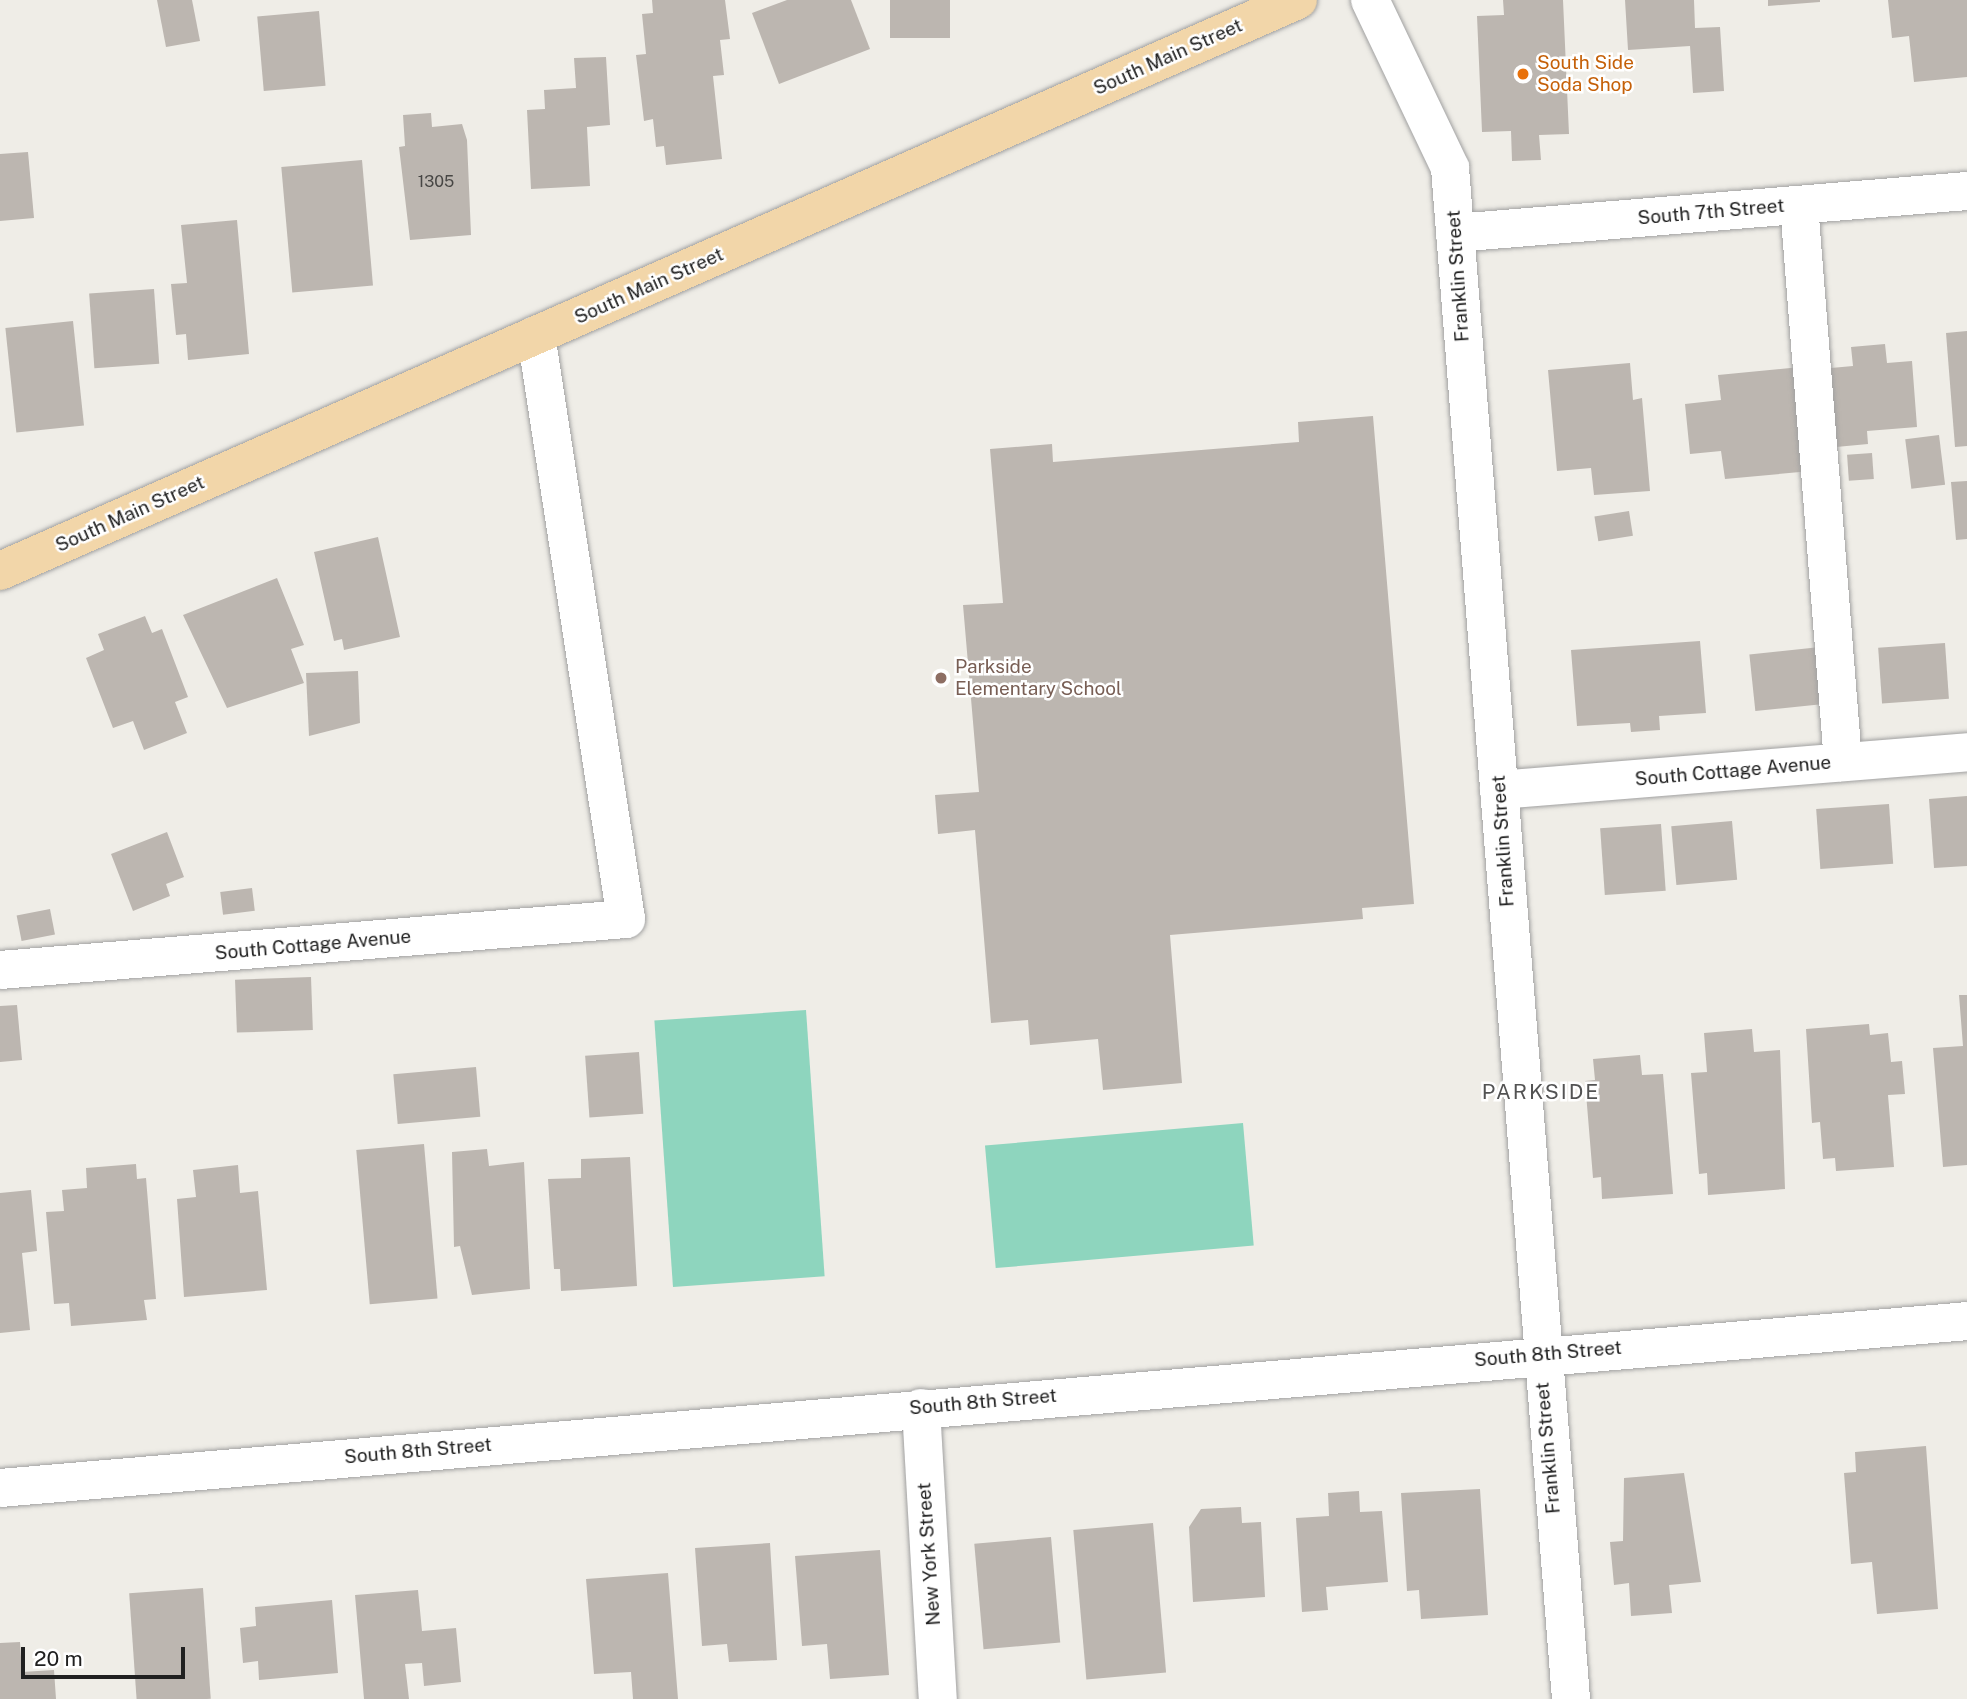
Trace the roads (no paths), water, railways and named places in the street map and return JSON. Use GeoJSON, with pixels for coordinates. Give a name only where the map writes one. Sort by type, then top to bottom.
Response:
{"type":"FeatureCollection","features":[{"type":"Feature","properties":{"kind":"main road","name":"South Main Street"},"geometry":{"type":"LineString","coordinates":[[0,571],[1298,0]]}},
{"type":"Feature","properties":{"kind":"street","name":"Franklin Street"},"geometry":{"type":"LineString","coordinates":[[1370,0],[1450,168],[1540,1355],[1571,1699]]}},
{"type":"Feature","properties":{"kind":"street","name":"South 7th Street"},"geometry":{"type":"LineString","coordinates":[[1455,233],[1967,191]]}},
{"type":"Feature","properties":{"kind":"street"},"geometry":{"type":"LineString","coordinates":[[1799,205],[1843,762]]}},
{"type":"Feature","properties":{"kind":"street","name":"South Cottage Avenue"},"geometry":{"type":"LineString","coordinates":[[0,970],[626,919],[536,335]]}},
{"type":"Feature","properties":{"kind":"street","name":"South Cottage Avenue"},"geometry":{"type":"LineString","coordinates":[[1499,790],[1967,752]]}},
{"type":"Feature","properties":{"kind":"street","name":"South 8th Street"},"geometry":{"type":"LineString","coordinates":[[0,1488],[1540,1355],[1967,1321]]}},
{"type":"Feature","properties":{"kind":"street","name":"New York Street"},"geometry":{"type":"LineString","coordinates":[[920,1408],[939,1699]]}},
{"type":"Feature","properties":{"kind":"place","name":"South Side Soda Shop"},"geometry":{"type":"Point","coordinates":[1523,74]}},
{"type":"Feature","properties":{"kind":"place","name":"Parkside Elementary School"},"geometry":{"type":"Point","coordinates":[941,678]}},
{"type":"Feature","properties":{"kind":"district","name":"PARKSIDE"},"geometry":{"type":"Point","coordinates":[1541,1092]}}]}
